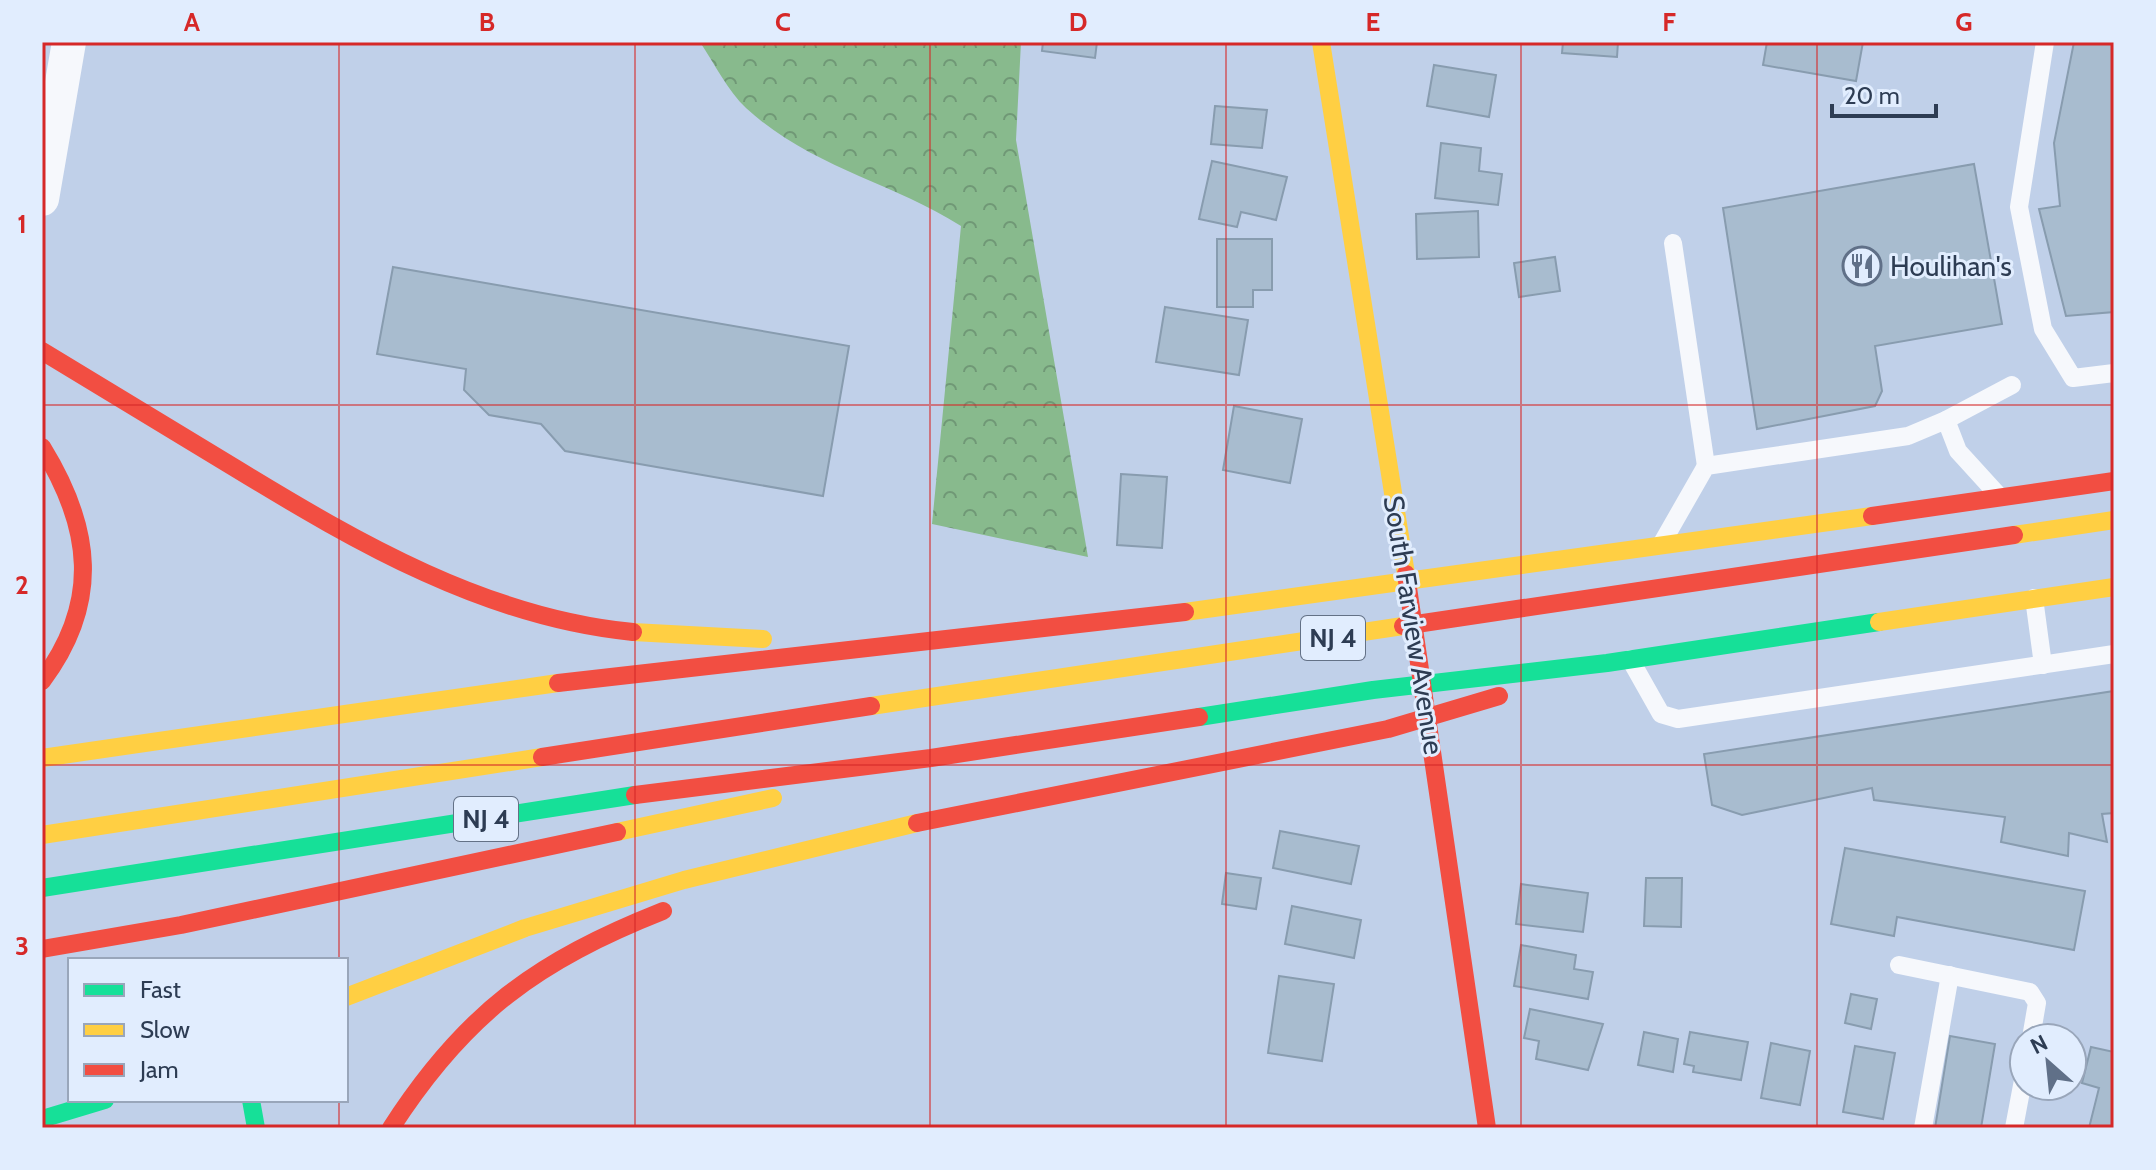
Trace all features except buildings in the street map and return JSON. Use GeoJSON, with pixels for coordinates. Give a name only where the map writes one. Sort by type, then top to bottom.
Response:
{"type":"FeatureCollection","features":[{"type":"Feature","properties":{"kind":"main road","name":"South Farview Avenue"},"geometry":{"type":"LineString","coordinates":[[1321,42],[1400,530],[1487,1128]]}},
{"type":"Feature","properties":{"kind":"main road"},"geometry":{"type":"LineString","coordinates":[[42,351],[363,545],[490,600],[547,617],[652,636],[885,647]]}},
{"type":"Feature","properties":{"kind":"main road"},"geometry":{"type":"LineString","coordinates":[[42,447],[68,488],[82,532],[85,565],[81,606],[73,632],[62,655],[42,681]]}},
{"type":"Feature","properties":{"kind":"main road"},"geometry":{"type":"LineString","coordinates":[[42,758],[516,688],[1250,605],[2114,481]]}},
{"type":"Feature","properties":{"kind":"main road","name":"NJ 4"},"geometry":{"type":"LineString","coordinates":[[42,835],[1014,684],[2114,520]]}},
{"type":"Feature","properties":{"kind":"main road","name":"NJ 4"},"geometry":{"type":"LineString","coordinates":[[42,888],[717,782],[931,758],[1373,690],[1607,663],[2114,587]]}},
{"type":"Feature","properties":{"kind":"main road"},"geometry":{"type":"LineString","coordinates":[[348,996],[402,973],[579,910],[684,880],[926,821],[1388,729],[1607,663]]}},
{"type":"Feature","properties":{"kind":"main road"},"geometry":{"type":"LineString","coordinates":[[42,949],[181,925],[569,840],[710,815],[931,758]]}},
{"type":"Feature","properties":{"kind":"main road"},"geometry":{"type":"LineString","coordinates":[[736,888],[926,821]]}},
{"type":"Feature","properties":{"kind":"main road"},"geometry":{"type":"LineString","coordinates":[[391,1128],[460,1031],[520,979],[574,949],[676,907]]}},
{"type":"Feature","properties":{"kind":"main road"},"geometry":{"type":"LineString","coordinates":[[42,1119],[98,1102]]}},
{"type":"Feature","properties":{"kind":"main road"},"geometry":{"type":"LineString","coordinates":[[251,1102],[256,1128]]}},
{"type":"Feature","properties":{"kind":"street"},"geometry":{"type":"LineString","coordinates":[[42,199],[69,42]]}},
{"type":"Feature","properties":{"kind":"lane"},"geometry":{"type":"LineString","coordinates":[[2045,42],[2019,207],[2033,291],[2043,329],[2073,378],[2114,373]]}},
{"type":"Feature","properties":{"kind":"lane"},"geometry":{"type":"LineString","coordinates":[[1662,544],[1706,466],[1673,243]]}},
{"type":"Feature","properties":{"kind":"lane"},"geometry":{"type":"LineString","coordinates":[[1706,466],[1908,436],[2012,385]]}},
{"type":"Feature","properties":{"kind":"lane"},"geometry":{"type":"LineString","coordinates":[[1946,420],[1958,451],[2000,498]]}},
{"type":"Feature","properties":{"kind":"lane"},"geometry":{"type":"LineString","coordinates":[[2034,598],[2043,665]]}},
{"type":"Feature","properties":{"kind":"lane"},"geometry":{"type":"LineString","coordinates":[[1630,659],[1661,714],[1678,719],[2114,654]]}},
{"type":"Feature","properties":{"kind":"lane"},"geometry":{"type":"LineString","coordinates":[[1899,965],[2030,992],[2037,1003],[2034,1022]]}},
{"type":"Feature","properties":{"kind":"lane"},"geometry":{"type":"LineString","coordinates":[[1923,1128],[1950,975]]}},
{"type":"Feature","properties":{"kind":"lane"},"geometry":{"type":"LineString","coordinates":[[2014,1128],[2019,1102]]}},
{"type":"Feature","properties":{"kind":"green space"},"geometry":{"type":"Polygon","coordinates":[[[700,42],[1021,42],[1016,140],[1088,557],[932,524],[961,226],[934,210],[823,159],[771,128],[739,101],[700,42]]]}},
{"type":"Feature","properties":{"kind":"traffic: fast"},"geometry":{"type":"LineString","coordinates":[[1199,717],[1373,690],[1607,663],[1879,622]]}},
{"type":"Feature","properties":{"kind":"traffic: fast"},"geometry":{"type":"LineString","coordinates":[[42,888],[635,795]]}},
{"type":"Feature","properties":{"kind":"traffic: fast"},"geometry":{"type":"LineString","coordinates":[[42,1119],[98,1102]]}},
{"type":"Feature","properties":{"kind":"traffic: fast"},"geometry":{"type":"LineString","coordinates":[[251,1102],[256,1128]]}},
{"type":"Feature","properties":{"kind":"traffic: slow"},"geometry":{"type":"LineString","coordinates":[[1321,42],[1406,574]]}},
{"type":"Feature","properties":{"kind":"traffic: slow"},"geometry":{"type":"LineString","coordinates":[[1185,612],[1872,516]]}},
{"type":"Feature","properties":{"kind":"traffic: slow"},"geometry":{"type":"LineString","coordinates":[[2014,535],[2114,520]]}},
{"type":"Feature","properties":{"kind":"traffic: slow"},"geometry":{"type":"LineString","coordinates":[[1879,622],[2114,587]]}},
{"type":"Feature","properties":{"kind":"traffic: slow"},"geometry":{"type":"LineString","coordinates":[[871,706],[1403,626]]}},
{"type":"Feature","properties":{"kind":"traffic: slow"},"geometry":{"type":"LineString","coordinates":[[633,632],[763,639]]}},
{"type":"Feature","properties":{"kind":"traffic: slow"},"geometry":{"type":"LineString","coordinates":[[42,758],[558,683]]}},
{"type":"Feature","properties":{"kind":"traffic: slow"},"geometry":{"type":"LineString","coordinates":[[42,835],[542,757]]}},
{"type":"Feature","properties":{"kind":"traffic: slow"},"geometry":{"type":"LineString","coordinates":[[617,832],[773,798]]}},
{"type":"Feature","properties":{"kind":"traffic: slow"},"geometry":{"type":"LineString","coordinates":[[348,996],[525,928],[684,880],[917,823]]}},
{"type":"Feature","properties":{"kind":"traffic: jam"},"geometry":{"type":"LineString","coordinates":[[42,351],[281,496],[425,573],[527,611],[579,624],[633,632]]}},
{"type":"Feature","properties":{"kind":"traffic: jam"},"geometry":{"type":"LineString","coordinates":[[42,447],[71,507],[80,536],[83,565],[81,594],[74,622],[61,652],[42,681]]}},
{"type":"Feature","properties":{"kind":"traffic: jam"},"geometry":{"type":"LineString","coordinates":[[1872,516],[2114,481]]}},
{"type":"Feature","properties":{"kind":"traffic: jam"},"geometry":{"type":"LineString","coordinates":[[1403,626],[2014,535]]}},
{"type":"Feature","properties":{"kind":"traffic: jam"},"geometry":{"type":"LineString","coordinates":[[1406,574],[1487,1128]]}},
{"type":"Feature","properties":{"kind":"traffic: jam"},"geometry":{"type":"LineString","coordinates":[[558,683],[1185,612]]}},
{"type":"Feature","properties":{"kind":"traffic: jam"},"geometry":{"type":"LineString","coordinates":[[917,823],[1388,729],[1499,696]]}},
{"type":"Feature","properties":{"kind":"traffic: jam"},"geometry":{"type":"LineString","coordinates":[[542,757],[871,706]]}},
{"type":"Feature","properties":{"kind":"traffic: jam"},"geometry":{"type":"LineString","coordinates":[[635,795],[931,758],[1199,717]]}},
{"type":"Feature","properties":{"kind":"traffic: jam"},"geometry":{"type":"LineString","coordinates":[[42,949],[181,925],[617,832]]}},
{"type":"Feature","properties":{"kind":"traffic: jam"},"geometry":{"type":"LineString","coordinates":[[391,1128],[447,1053],[476,1022],[508,995],[578,950],[663,911]]}},
{"type":"Feature","properties":{"kind":"place","name":"Houlihan's"},"geometry":{"type":"Point","coordinates":[1862,266]}}]}
